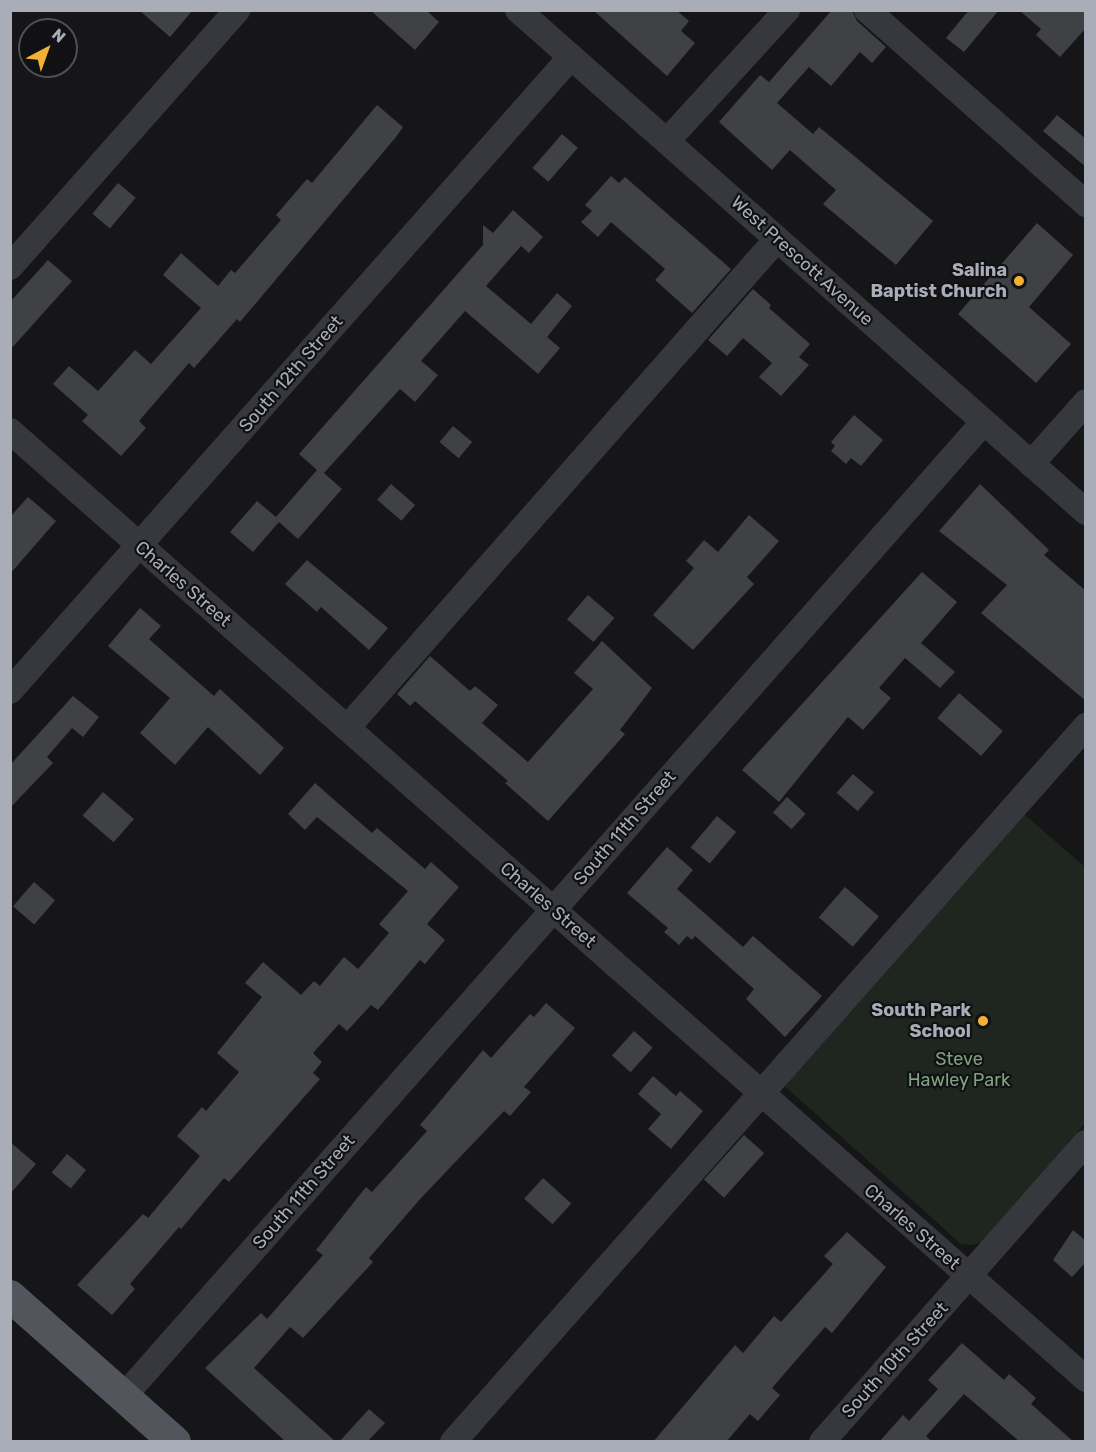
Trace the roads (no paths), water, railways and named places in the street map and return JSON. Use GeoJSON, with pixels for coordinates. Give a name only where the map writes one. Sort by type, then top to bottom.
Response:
{"type":"FeatureCollection","features":[{"type":"Feature","properties":{"kind":"main road"},"geometry":{"type":"LineString","coordinates":[[10,1296],[175,1442]]}},
{"type":"Feature","properties":{"kind":"street"},"geometry":{"type":"LineString","coordinates":[[10,267],[237,10]]}},
{"type":"Feature","properties":{"kind":"street","name":"West Prescott Avenue"},"geometry":{"type":"LineString","coordinates":[[518,10],[1086,512]]}},
{"type":"Feature","properties":{"kind":"street"},"geometry":{"type":"LineString","coordinates":[[667,141],[787,10]]}},
{"type":"Feature","properties":{"kind":"street"},"geometry":{"type":"LineString","coordinates":[[867,10],[1086,204]]}},
{"type":"Feature","properties":{"kind":"street","name":"South 12th Street"},"geometry":{"type":"LineString","coordinates":[[10,691],[571,57]]}},
{"type":"Feature","properties":{"kind":"street"},"geometry":{"type":"LineString","coordinates":[[347,728],[777,239]]}},
{"type":"Feature","properties":{"kind":"street"},"geometry":{"type":"LineString","coordinates":[[1031,464],[1086,402]]}},
{"type":"Feature","properties":{"kind":"street","name":"South 11th Street"},"geometry":{"type":"LineString","coordinates":[[124,1396],[984,422]]}},
{"type":"Feature","properties":{"kind":"street","name":"Charles Street"},"geometry":{"type":"LineString","coordinates":[[10,431],[1086,1380]]}},
{"type":"Feature","properties":{"kind":"street"},"geometry":{"type":"LineString","coordinates":[[453,1442],[1086,726]]}},
{"type":"Feature","properties":{"kind":"street","name":"South 10th Street"},"geometry":{"type":"LineString","coordinates":[[822,1442],[1086,1143]]}},
{"type":"Feature","properties":{"kind":"place","name":"Salina Baptist Church"},"geometry":{"type":"Point","coordinates":[1019,281]}},
{"type":"Feature","properties":{"kind":"place","name":"South Park School"},"geometry":{"type":"Point","coordinates":[983,1021]}},
{"type":"Feature","properties":{"kind":"park label","name":"Steve Hawley Park"},"geometry":{"type":"Point","coordinates":[959,1070]}}]}
